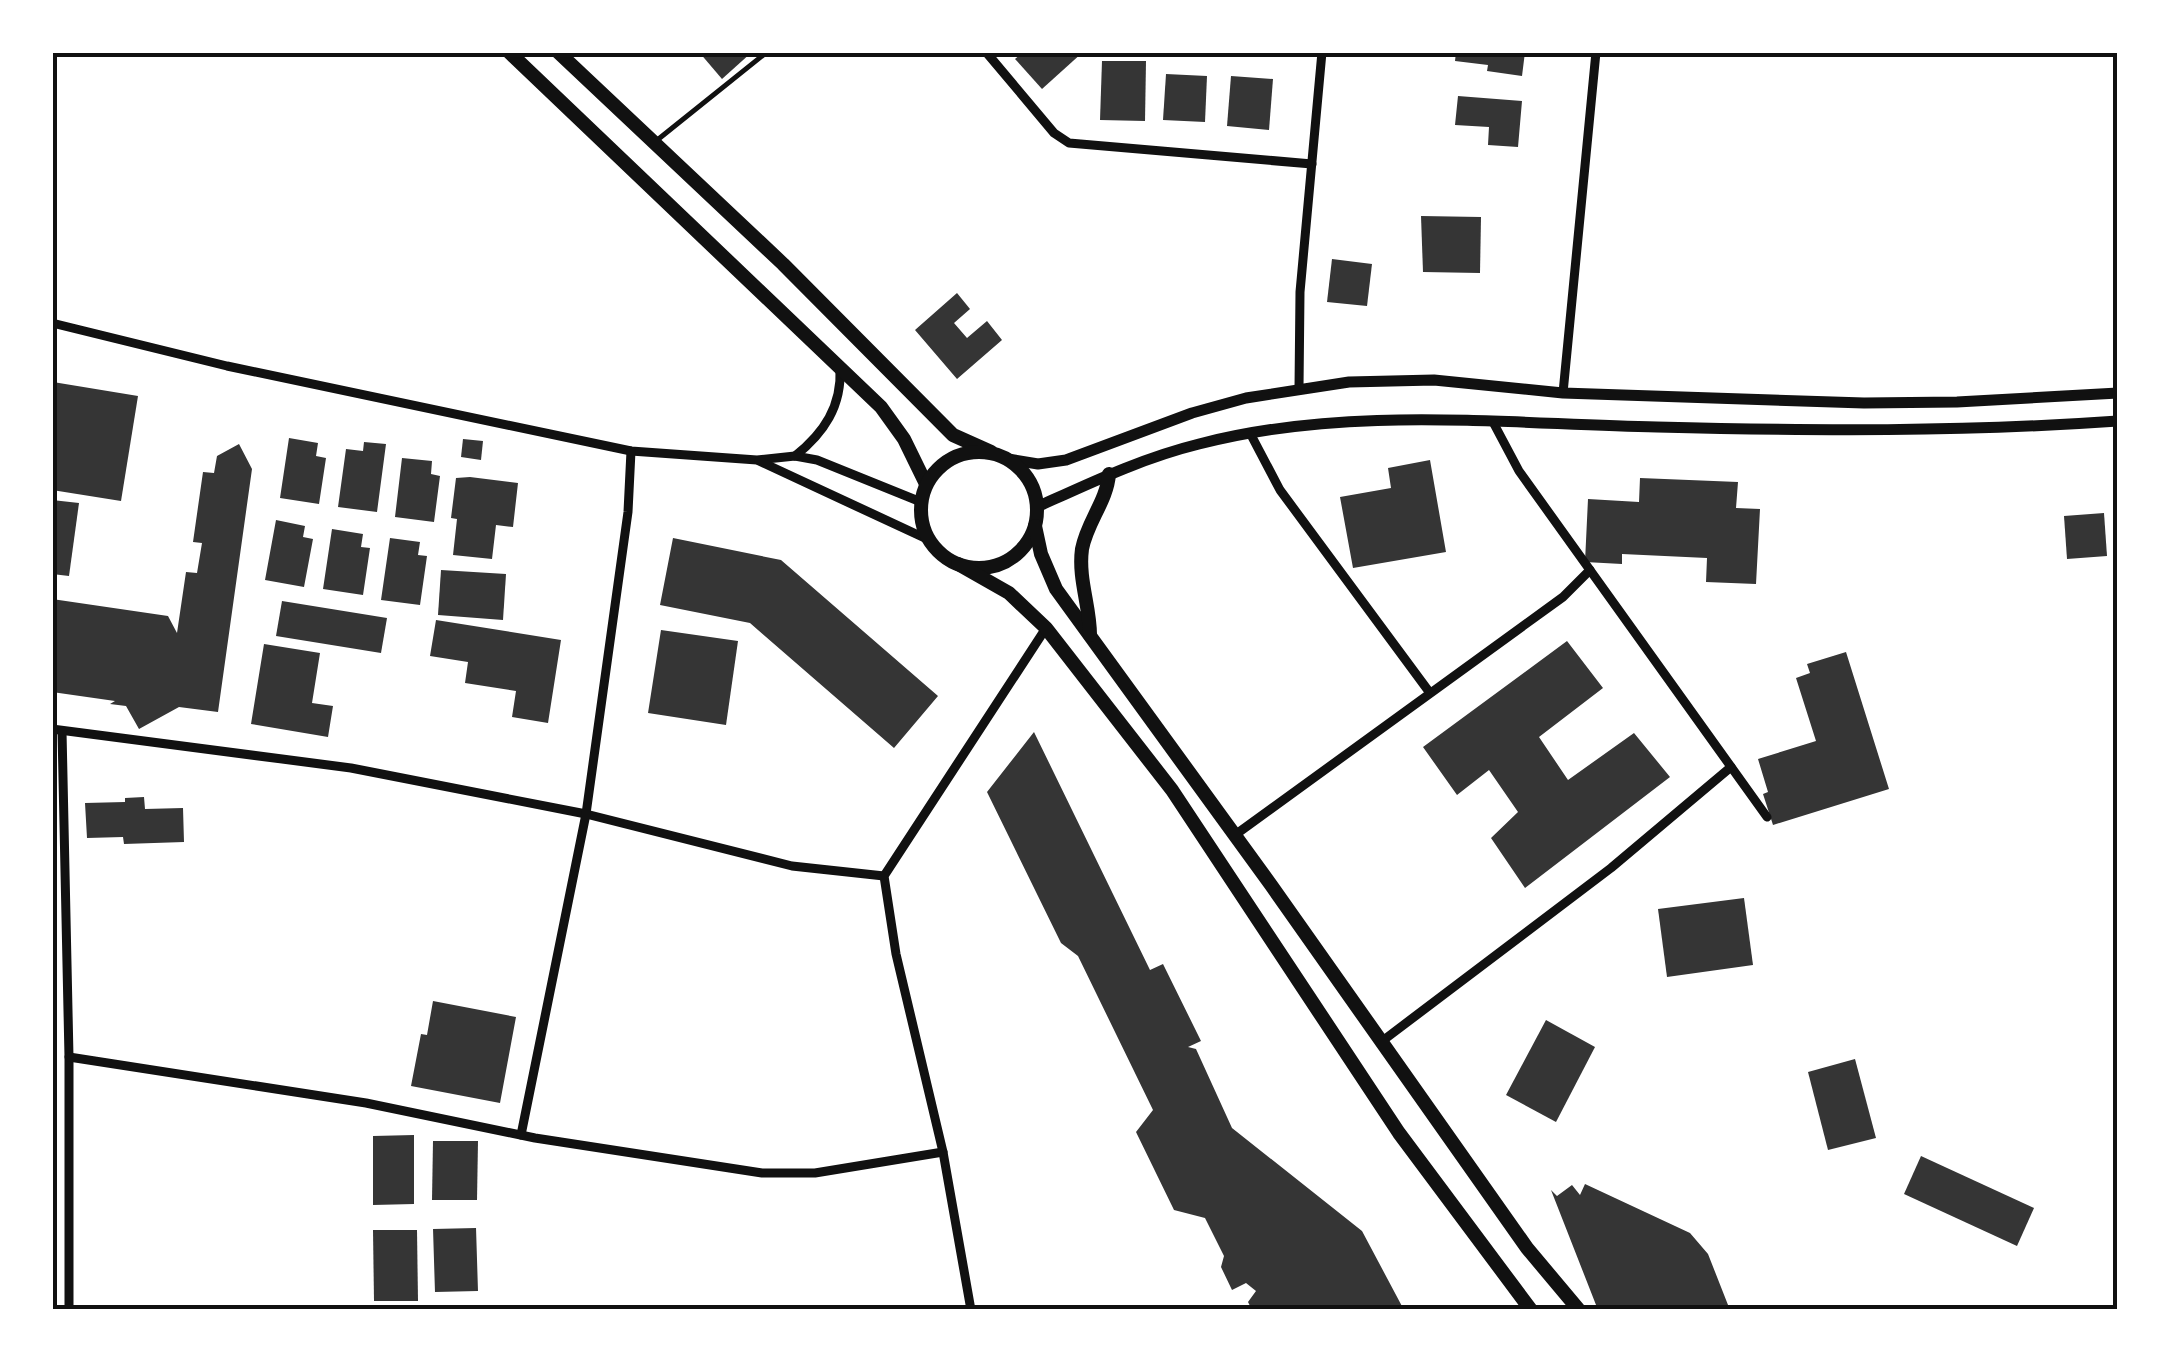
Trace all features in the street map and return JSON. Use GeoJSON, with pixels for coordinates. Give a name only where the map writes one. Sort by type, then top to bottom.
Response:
{"type":"FeatureCollection","features":[{"type":"Feature","properties":{"kind":"main road"},"geometry":{"type":"LineString","coordinates":[[508,52],[881,406],[926,484]]}},
{"type":"Feature","properties":{"kind":"main road"},"geometry":{"type":"LineString","coordinates":[[558,52],[783,264],[952,435],[1008,459],[1023,472],[1033,488],[1041,554],[1056,590],[1527,1248],[1579,1310]]}},
{"type":"Feature","properties":{"kind":"main road"},"geometry":{"type":"LineString","coordinates":[[990,452],[953,457],[926,484],[921,502],[928,540],[941,554],[1010,593],[1046,628],[1172,790],[1399,1133],[1531,1310]]}},
{"type":"Feature","properties":{"kind":"main road"},"geometry":{"type":"LineString","coordinates":[[1090,636],[1082,592],[1082,551],[1091,520],[1106,493],[1109,474]]}},
{"type":"Feature","properties":{"kind":"main road"},"geometry":{"type":"LineString","coordinates":[[958,564],[996,566],[1026,544],[1035,526]]}},
{"type":"Feature","properties":{"kind":"street"},"geometry":{"type":"LineString","coordinates":[[986,52],[1054,132],[1069,143],[1312,164]]}},
{"type":"Feature","properties":{"kind":"street"},"geometry":{"type":"LineString","coordinates":[[1299,388],[1300,292],[1322,52]]}},
{"type":"Feature","properties":{"kind":"street"},"geometry":{"type":"LineString","coordinates":[[1563,392],[1596,52]]}},
{"type":"Feature","properties":{"kind":"street"},"geometry":{"type":"LineString","coordinates":[[52,323],[244,369],[631,451],[817,460],[921,502]]}},
{"type":"Feature","properties":{"kind":"street"},"geometry":{"type":"LineString","coordinates":[[795,456],[832,416],[840,391],[840,365]]}},
{"type":"Feature","properties":{"kind":"street"},"geometry":{"type":"LineString","coordinates":[[1008,459],[1038,464],[1066,460],[1192,413],[1299,388],[1348,382],[1434,380],[1563,392],[1864,403],[2118,393]]}},
{"type":"Feature","properties":{"kind":"street"},"geometry":{"type":"LineString","coordinates":[[1037,507],[1109,474],[1199,444],[1250,433],[1383,418],[1880,432],[2118,421]]}},
{"type":"Feature","properties":{"kind":"street"},"geometry":{"type":"LineString","coordinates":[[1493,422],[1519,470],[1767,817]]}},
{"type":"Feature","properties":{"kind":"street"},"geometry":{"type":"LineString","coordinates":[[1250,433],[1280,490],[1430,692]]}},
{"type":"Feature","properties":{"kind":"street"},"geometry":{"type":"LineString","coordinates":[[521,1135],[586,814],[628,512],[631,451]]}},
{"type":"Feature","properties":{"kind":"street"},"geometry":{"type":"LineString","coordinates":[[756,460],[928,540]]}},
{"type":"Feature","properties":{"kind":"street"},"geometry":{"type":"LineString","coordinates":[[1234,835],[1563,597],[1590,570]]}},
{"type":"Feature","properties":{"kind":"street"},"geometry":{"type":"LineString","coordinates":[[971,1310],[943,1152],[896,954],[884,876],[1046,628]]}},
{"type":"Feature","properties":{"kind":"street"},"geometry":{"type":"LineString","coordinates":[[69,1310],[68,1057],[57,730],[351,768],[586,814],[792,866],[884,876]]}},
{"type":"Feature","properties":{"kind":"street"},"geometry":{"type":"LineString","coordinates":[[1381,1042],[1611,868],[1731,767]]}},
{"type":"Feature","properties":{"kind":"street"},"geometry":{"type":"LineString","coordinates":[[68,1057],[366,1103],[521,1135],[762,1173],[815,1173],[943,1152]]}},
{"type":"Feature","properties":{"kind":"lane"},"geometry":{"type":"LineString","coordinates":[[654,143],[768,52]]}},
{"type":"Feature","properties":{"kind":"building"},"geometry":{"type":"Polygon","coordinates":[[[699,52],[752,52],[722,79],[699,52]]]}},
{"type":"Feature","properties":{"kind":"building"},"geometry":{"type":"Polygon","coordinates":[[[1023,52],[1083,52],[1042,89],[1015,59],[1023,52]]]}},
{"type":"Feature","properties":{"kind":"building"},"geometry":{"type":"Polygon","coordinates":[[[1456,52],[1525,52],[1522,76],[1487,71],[1488,65],[1455,61],[1456,52]]]}},
{"type":"Feature","properties":{"kind":"building"},"geometry":{"type":"Polygon","coordinates":[[[1102,61],[1146,61],[1145,121],[1100,120],[1102,61]]]}},
{"type":"Feature","properties":{"kind":"building"},"geometry":{"type":"Polygon","coordinates":[[[1166,74],[1207,76],[1205,122],[1163,120],[1166,74]]]}},
{"type":"Feature","properties":{"kind":"building"},"geometry":{"type":"Polygon","coordinates":[[[1231,76],[1273,79],[1269,130],[1227,126],[1231,76]]]}},
{"type":"Feature","properties":{"kind":"building"},"geometry":{"type":"Polygon","coordinates":[[[1458,96],[1522,101],[1518,147],[1488,145],[1489,127],[1455,125],[1458,96]]]}},
{"type":"Feature","properties":{"kind":"building"},"geometry":{"type":"Polygon","coordinates":[[[1421,216],[1481,217],[1480,273],[1423,272],[1421,216]]]}},
{"type":"Feature","properties":{"kind":"building"},"geometry":{"type":"Polygon","coordinates":[[[1332,259],[1372,264],[1367,306],[1327,302],[1332,259]]]}},
{"type":"Feature","properties":{"kind":"building"},"geometry":{"type":"Polygon","coordinates":[[[957,293],[970,309],[954,323],[967,338],[987,321],[1002,340],[957,379],[915,330],[957,293]]]}},
{"type":"Feature","properties":{"kind":"building"},"geometry":{"type":"Polygon","coordinates":[[[53,382],[138,396],[121,501],[52,490],[53,382]]]}},
{"type":"Feature","properties":{"kind":"building"},"geometry":{"type":"Polygon","coordinates":[[[289,438],[318,443],[316,456],[326,458],[319,504],[280,498],[289,438]]]}},
{"type":"Feature","properties":{"kind":"building"},"geometry":{"type":"Polygon","coordinates":[[[463,439],[483,441],[481,460],[461,457],[463,439]]]}},
{"type":"Feature","properties":{"kind":"building"},"geometry":{"type":"Polygon","coordinates":[[[364,442],[386,444],[377,512],[338,507],[346,449],[363,451],[364,442]]]}},
{"type":"Feature","properties":{"kind":"building"},"geometry":{"type":"Polygon","coordinates":[[[239,444],[252,469],[218,712],[179,707],[139,729],[126,706],[110,704],[115,701],[52,692],[52,599],[168,616],[177,633],[186,572],[197,573],[202,543],[193,542],[203,472],[214,473],[217,456],[239,444]]]}},
{"type":"Feature","properties":{"kind":"building"},"geometry":{"type":"Polygon","coordinates":[[[402,458],[432,461],[431,474],[440,476],[434,522],[395,517],[402,458]]]}},
{"type":"Feature","properties":{"kind":"building"},"geometry":{"type":"Polygon","coordinates":[[[1430,460],[1446,552],[1353,568],[1340,497],[1391,488],[1388,468],[1430,460]]]}},
{"type":"Feature","properties":{"kind":"building"},"geometry":{"type":"Polygon","coordinates":[[[456,478],[518,483],[513,527],[496,525],[492,559],[453,555],[457,519],[451,518],[456,478]]]}},
{"type":"Feature","properties":{"kind":"building"},"geometry":{"type":"Polygon","coordinates":[[[1640,478],[1738,482],[1736,508],[1760,509],[1756,584],[1706,582],[1707,558],[1622,554],[1622,564],[1585,562],[1588,499],[1639,502],[1640,478]]]}},
{"type":"Feature","properties":{"kind":"building"},"geometry":{"type":"Polygon","coordinates":[[[52,500],[79,503],[69,576],[52,574],[52,500]]]}},
{"type":"Feature","properties":{"kind":"building"},"geometry":{"type":"Polygon","coordinates":[[[2104,513],[2107,556],[2067,559],[2064,516],[2104,513]]]}},
{"type":"Feature","properties":{"kind":"building"},"geometry":{"type":"Polygon","coordinates":[[[276,520],[305,526],[303,537],[313,539],[304,587],[265,580],[276,520]]]}},
{"type":"Feature","properties":{"kind":"building"},"geometry":{"type":"Polygon","coordinates":[[[332,529],[363,534],[361,547],[370,548],[363,595],[323,589],[332,529]]]}},
{"type":"Feature","properties":{"kind":"building"},"geometry":{"type":"Polygon","coordinates":[[[390,538],[420,542],[418,555],[427,556],[420,605],[381,600],[390,538]]]}},
{"type":"Feature","properties":{"kind":"building"},"geometry":{"type":"Polygon","coordinates":[[[673,538],[781,560],[938,696],[894,748],[750,623],[660,605],[673,538]]]}},
{"type":"Feature","properties":{"kind":"building"},"geometry":{"type":"Polygon","coordinates":[[[441,570],[506,574],[503,620],[438,615],[441,570]]]}},
{"type":"Feature","properties":{"kind":"building"},"geometry":{"type":"Polygon","coordinates":[[[282,601],[387,618],[381,653],[276,636],[282,601]]]}},
{"type":"Feature","properties":{"kind":"building"},"geometry":{"type":"Polygon","coordinates":[[[436,620],[561,640],[548,723],[512,717],[516,691],[465,683],[468,662],[430,656],[436,620]]]}},
{"type":"Feature","properties":{"kind":"building"},"geometry":{"type":"Polygon","coordinates":[[[661,630],[738,641],[726,725],[648,713],[661,630]]]}},
{"type":"Feature","properties":{"kind":"building"},"geometry":{"type":"Polygon","coordinates":[[[1567,641],[1603,688],[1539,737],[1568,780],[1634,733],[1670,777],[1525,888],[1491,838],[1518,812],[1489,770],[1457,795],[1423,747],[1567,641]]]}},
{"type":"Feature","properties":{"kind":"building"},"geometry":{"type":"Polygon","coordinates":[[[264,644],[320,653],[312,703],[333,706],[328,737],[251,724],[264,644]]]}},
{"type":"Feature","properties":{"kind":"building"},"geometry":{"type":"Polygon","coordinates":[[[1846,652],[1889,789],[1773,825],[1758,759],[1816,741],[1796,678],[1810,673],[1807,664],[1846,652]]]}},
{"type":"Feature","properties":{"kind":"building"},"geometry":{"type":"Polygon","coordinates":[[[1034,732],[1150,970],[1163,964],[1201,1041],[1188,1047],[1196,1049],[1232,1128],[1362,1231],[1404,1310],[1252,1310],[1248,1302],[1256,1291],[1246,1283],[1232,1290],[1221,1267],[1224,1256],[1205,1218],[1174,1210],[1136,1132],[1153,1110],[1078,956],[1061,943],[987,792],[1034,732]]]}},
{"type":"Feature","properties":{"kind":"building"},"geometry":{"type":"Polygon","coordinates":[[[144,797],[145,809],[183,808],[184,842],[124,844],[123,837],[87,838],[85,803],[125,802],[125,798],[144,797]]]}},
{"type":"Feature","properties":{"kind":"building"},"geometry":{"type":"Polygon","coordinates":[[[1744,898],[1753,965],[1667,977],[1658,909],[1744,898]]]}},
{"type":"Feature","properties":{"kind":"building"},"geometry":{"type":"Polygon","coordinates":[[[433,1001],[516,1017],[500,1103],[411,1086],[421,1034],[427,1035],[433,1001]]]}},
{"type":"Feature","properties":{"kind":"building"},"geometry":{"type":"Polygon","coordinates":[[[1546,1020],[1595,1047],[1556,1122],[1506,1095],[1546,1020]]]}},
{"type":"Feature","properties":{"kind":"building"},"geometry":{"type":"Polygon","coordinates":[[[1855,1059],[1876,1138],[1828,1150],[1808,1072],[1855,1059]]]}},
{"type":"Feature","properties":{"kind":"building"},"geometry":{"type":"Polygon","coordinates":[[[414,1135],[414,1204],[373,1205],[373,1136],[414,1135]]]}},
{"type":"Feature","properties":{"kind":"building"},"geometry":{"type":"Polygon","coordinates":[[[433,1141],[478,1141],[477,1200],[432,1200],[433,1141]]]}},
{"type":"Feature","properties":{"kind":"building"},"geometry":{"type":"Polygon","coordinates":[[[1921,1156],[2034,1208],[2017,1246],[1904,1194],[1921,1156]]]}},
{"type":"Feature","properties":{"kind":"building"},"geometry":{"type":"Polygon","coordinates":[[[1585,1184],[1690,1233],[1708,1254],[1730,1310],[1598,1310],[1551,1190],[1557,1196],[1572,1185],[1580,1195],[1585,1184]]]}},
{"type":"Feature","properties":{"kind":"building"},"geometry":{"type":"Polygon","coordinates":[[[476,1228],[478,1291],[435,1292],[433,1229],[476,1228]]]}},
{"type":"Feature","properties":{"kind":"building"},"geometry":{"type":"Polygon","coordinates":[[[373,1230],[417,1230],[418,1301],[374,1301],[373,1230]]]}}]}
